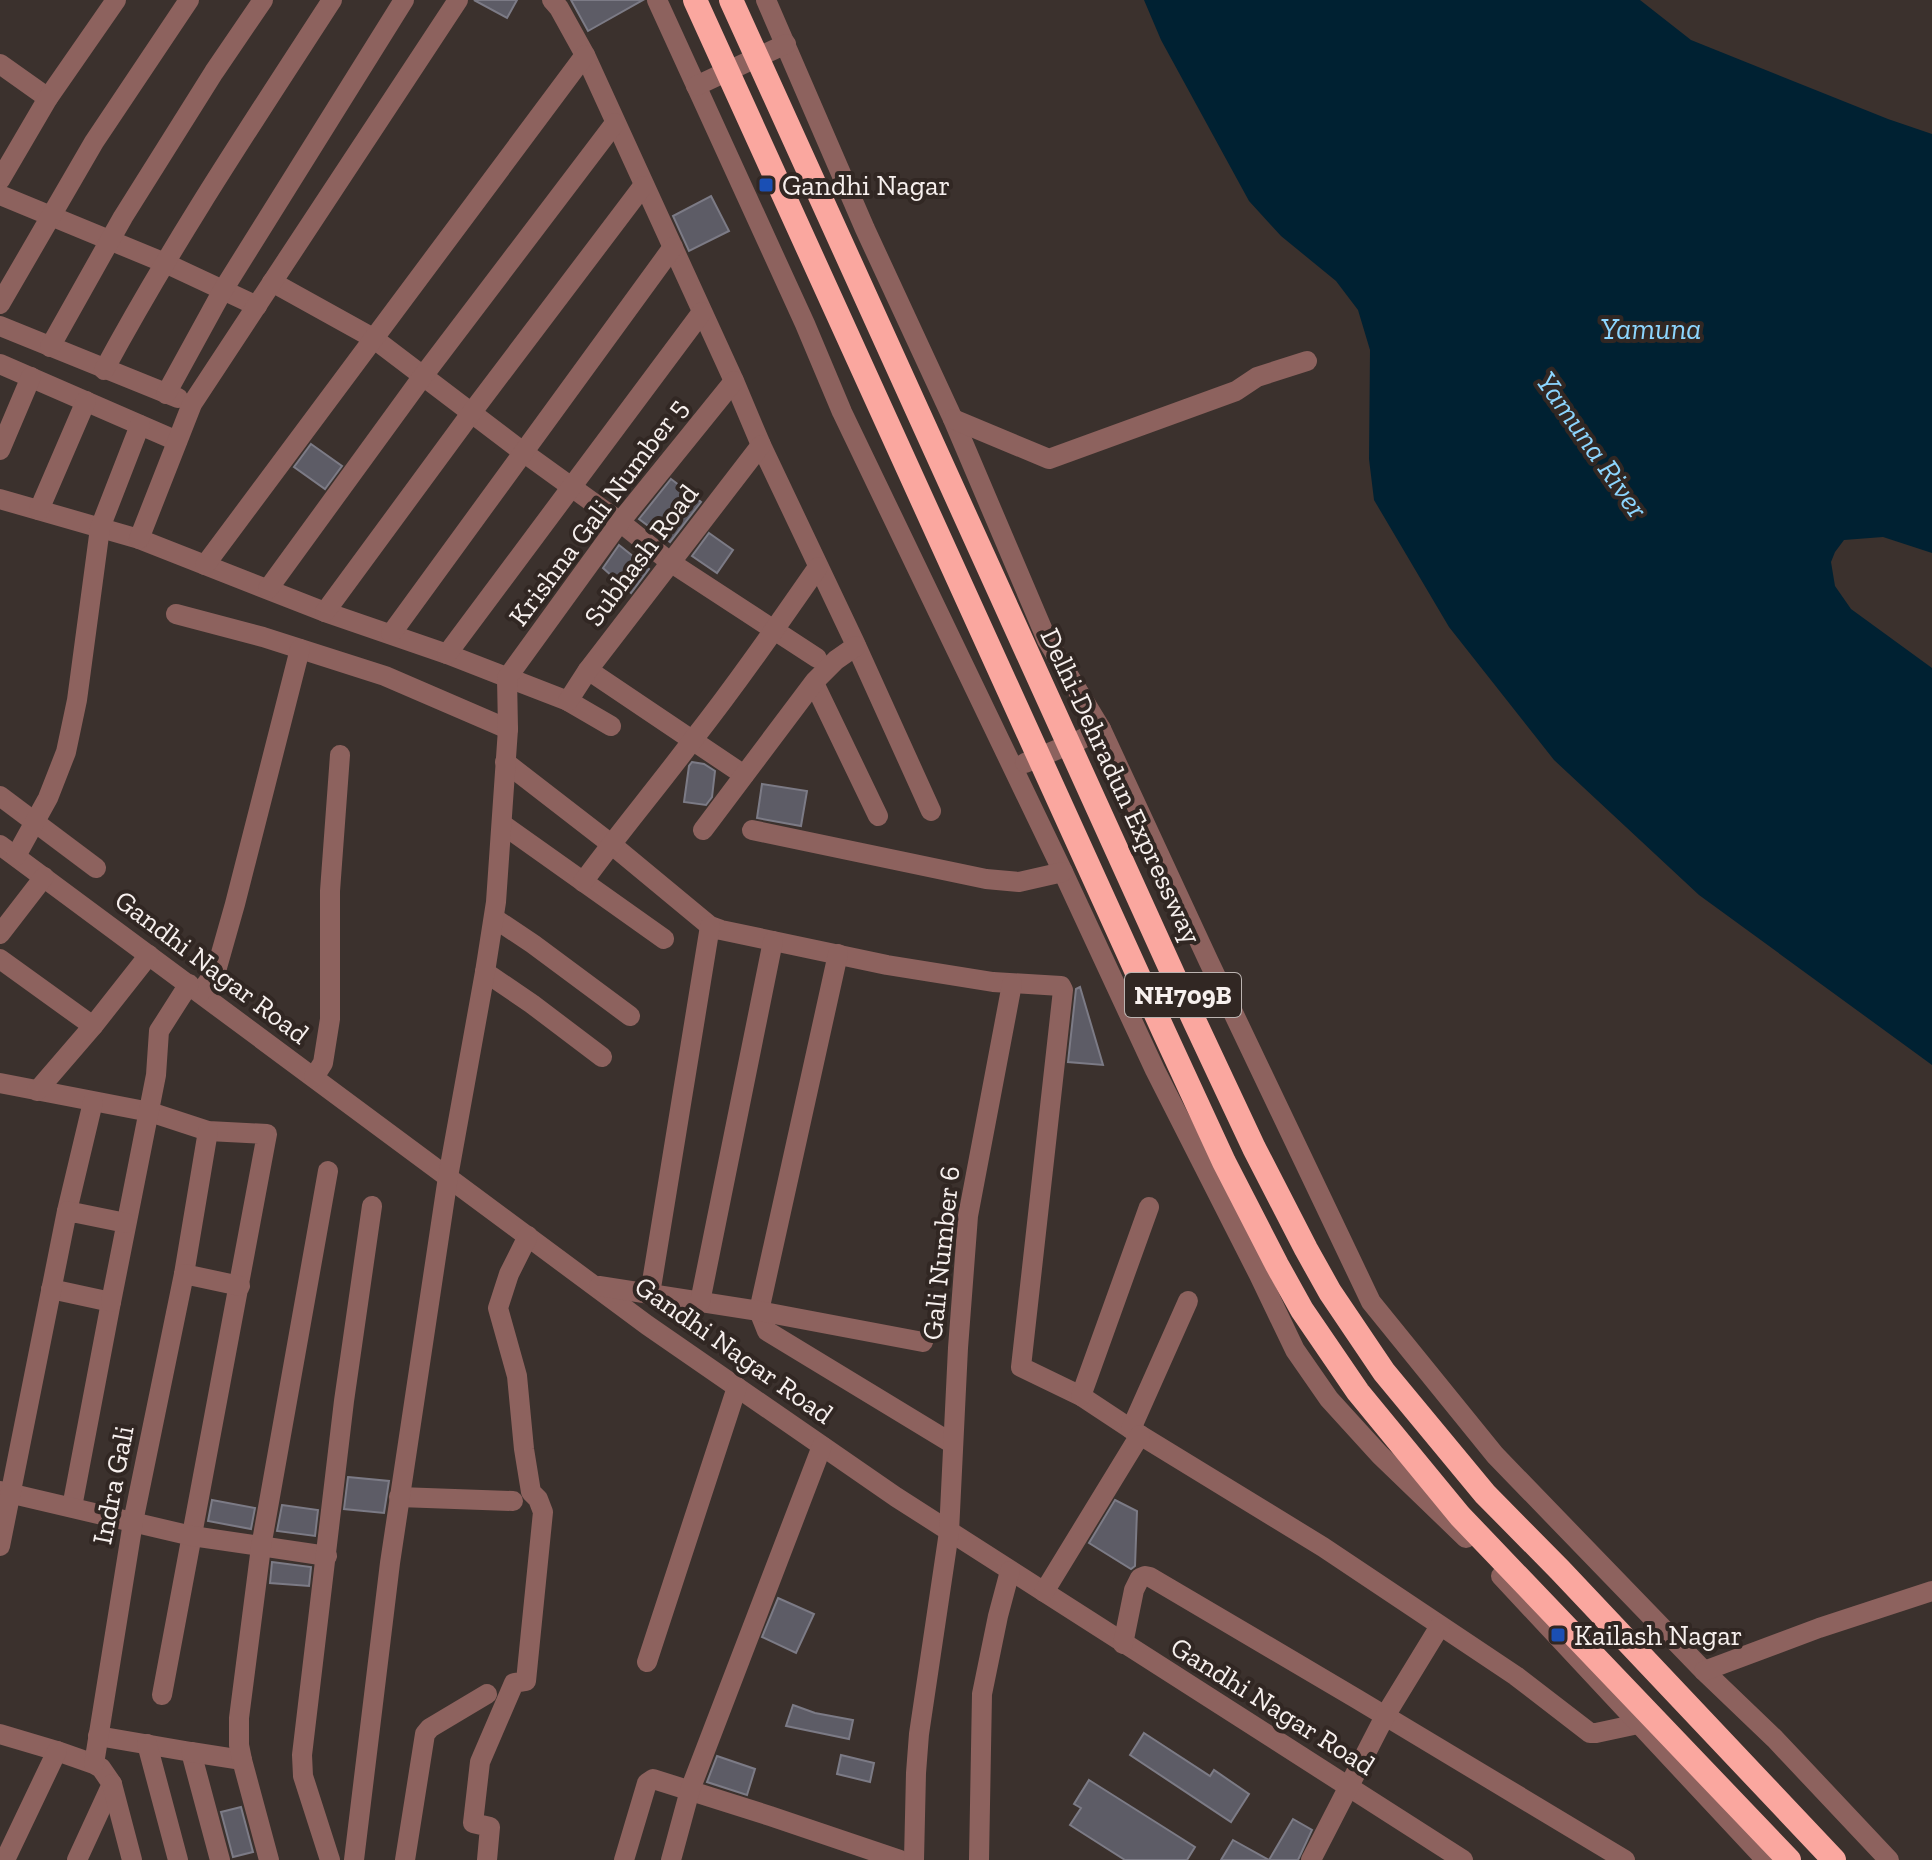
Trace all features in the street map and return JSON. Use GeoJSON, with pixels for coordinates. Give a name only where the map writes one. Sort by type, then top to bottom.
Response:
{"type":"FeatureCollection","features":[{"type":"Feature","properties":{"kind":"highway","name":"NH709B"},"geometry":{"type":"LineString","coordinates":[[695,0],[1224,1162],[1302,1310],[1358,1392],[1460,1516],[1789,1860]]}},
{"type":"Feature","properties":{"kind":"highway","name":"Delhi-Dehradun Expressway"},"geometry":{"type":"LineString","coordinates":[[731,0],[1193,1018],[1252,1143],[1330,1292],[1384,1372],[1485,1494],[1834,1860]]}},
{"type":"Feature","properties":{"kind":"street"},"geometry":{"type":"LineString","coordinates":[[0,180],[48,98],[116,0]]}},
{"type":"Feature","properties":{"kind":"street"},"geometry":{"type":"LineString","coordinates":[[0,304],[94,142],[189,0]]}},
{"type":"Feature","properties":{"kind":"street"},"geometry":{"type":"LineString","coordinates":[[50,347],[110,240],[214,72],[263,0]]}},
{"type":"Feature","properties":{"kind":"street"},"geometry":{"type":"LineString","coordinates":[[104,370],[223,168],[332,0]]}},
{"type":"Feature","properties":{"kind":"street"},"geometry":{"type":"LineString","coordinates":[[166,394],[223,290],[404,0]]}},
{"type":"Feature","properties":{"kind":"street"},"geometry":{"type":"LineString","coordinates":[[139,539],[192,404],[458,0]]}},
{"type":"Feature","properties":{"kind":"street"},"geometry":{"type":"LineString","coordinates":[[552,0],[585,55],[931,811]]}},
{"type":"Feature","properties":{"kind":"street"},"geometry":{"type":"LineString","coordinates":[[657,0],[842,412],[1155,1070],[1295,1350],[1329,1399],[1380,1455],[1462,1533],[1766,1860]]}},
{"type":"Feature","properties":{"kind":"street"},"geometry":{"type":"LineString","coordinates":[[766,0],[865,229],[953,419],[1047,640],[1101,729],[1371,1302],[1495,1455],[1704,1671],[1775,1739],[1889,1860]]}},
{"type":"Feature","properties":{"kind":"street"},"geometry":{"type":"LineString","coordinates":[[696,86],[786,44]]}},
{"type":"Feature","properties":{"kind":"street"},"geometry":{"type":"LineString","coordinates":[[205,565],[585,55]]}},
{"type":"Feature","properties":{"kind":"street"},"geometry":{"type":"LineString","coordinates":[[0,64],[48,98]]}},
{"type":"Feature","properties":{"kind":"street"},"geometry":{"type":"LineString","coordinates":[[268,589],[423,376],[615,123]]}},
{"type":"Feature","properties":{"kind":"street"},"geometry":{"type":"LineString","coordinates":[[325,612],[643,186]]}},
{"type":"Feature","properties":{"kind":"street"},"geometry":{"type":"LineString","coordinates":[[0,195],[165,263],[257,306]]}},
{"type":"Feature","properties":{"kind":"street"},"geometry":{"type":"LineString","coordinates":[[391,634],[673,247]]}},
{"type":"Feature","properties":{"kind":"street"},"geometry":{"type":"LineString","coordinates":[[272,282],[373,338],[670,562],[817,658]]}},
{"type":"Feature","properties":{"kind":"street"},"geometry":{"type":"LineString","coordinates":[[447,654],[702,312]]}},
{"type":"Feature","properties":{"kind":"street"},"geometry":{"type":"LineString","coordinates":[[0,326],[192,404]]}},
{"type":"Feature","properties":{"kind":"street"},"geometry":{"type":"LineString","coordinates":[[953,419],[1049,459],[1236,391],[1257,377],[1307,361]]}},
{"type":"Feature","properties":{"kind":"street"},"geometry":{"type":"LineString","coordinates":[[0,364],[177,441]]}},
{"type":"Feature","properties":{"kind":"street"},"geometry":{"type":"LineString","coordinates":[[0,450],[31,377]]}},
{"type":"Feature","properties":{"kind":"street","name":"Krishna Gali Number 5"},"geometry":{"type":"LineString","coordinates":[[507,678],[620,522],[734,381]]}},
{"type":"Feature","properties":{"kind":"street"},"geometry":{"type":"LineString","coordinates":[[39,510],[86,401]]}},
{"type":"Feature","properties":{"kind":"street"},"geometry":{"type":"LineString","coordinates":[[8,851],[34,822],[58,775],[72,726],[100,528],[140,425]]}},
{"type":"Feature","properties":{"kind":"street","name":"Subhash Road"},"geometry":{"type":"LineString","coordinates":[[568,701],[588,670],[761,445]]}},
{"type":"Feature","properties":{"kind":"street"},"geometry":{"type":"LineString","coordinates":[[0,499],[139,539],[325,612],[447,654],[568,701],[611,726]]}},
{"type":"Feature","properties":{"kind":"street"},"geometry":{"type":"LineString","coordinates":[[583,882],[775,630],[818,567]]}},
{"type":"Feature","properties":{"kind":"street"},"geometry":{"type":"LineString","coordinates":[[176,614],[385,676],[508,729]]}},
{"type":"Feature","properties":{"kind":"street"},"geometry":{"type":"LineString","coordinates":[[703,830],[814,683],[836,660],[856,646]]}},
{"type":"Feature","properties":{"kind":"street"},"geometry":{"type":"LineString","coordinates":[[72,1507],[150,1112],[159,1031],[194,988],[216,971],[300,649]]}},
{"type":"Feature","properties":{"kind":"street"},"geometry":{"type":"LineString","coordinates":[[588,670],[744,775]]}},
{"type":"Feature","properties":{"kind":"street"},"geometry":{"type":"LineString","coordinates":[[354,1860],[399,1497],[448,1177],[494,918],[508,729],[507,678]]}},
{"type":"Feature","properties":{"kind":"street"},"geometry":{"type":"LineString","coordinates":[[814,683],[878,816]]}},
{"type":"Feature","properties":{"kind":"street"},"geometry":{"type":"LineString","coordinates":[[1012,768],[1101,729]]}},
{"type":"Feature","properties":{"kind":"street"},"geometry":{"type":"LineString","coordinates":[[314,1077],[323,1063],[330,1019],[330,891],[340,755]]}},
{"type":"Feature","properties":{"kind":"street"},"geometry":{"type":"LineString","coordinates":[[505,762],[710,926],[902,967],[1012,984],[1063,987],[1021,1367],[1081,1396],[1323,1547],[1516,1676],[1590,1733],[1638,1724]]}},
{"type":"Feature","properties":{"kind":"street"},"geometry":{"type":"LineString","coordinates":[[0,796],[96,868]]}},
{"type":"Feature","properties":{"kind":"street"},"geometry":{"type":"LineString","coordinates":[[502,824],[664,939]]}},
{"type":"Feature","properties":{"kind":"street"},"geometry":{"type":"LineString","coordinates":[[752,830],[986,879],[1019,882],[1063,872]]}},
{"type":"Feature","properties":{"kind":"street","name":"Gandhi Nagar Road"},"geometry":{"type":"LineString","coordinates":[[8,851],[595,1286],[737,1387],[949,1532],[1348,1786],[1455,1858]]}},
{"type":"Feature","properties":{"kind":"street"},"geometry":{"type":"LineString","coordinates":[[0,934],[44,877]]}},
{"type":"Feature","properties":{"kind":"street"},"geometry":{"type":"LineString","coordinates":[[494,918],[630,1016]]}},
{"type":"Feature","properties":{"kind":"street"},"geometry":{"type":"LineString","coordinates":[[650,1294],[710,926]]}},
{"type":"Feature","properties":{"kind":"street"},"geometry":{"type":"LineString","coordinates":[[700,1302],[773,941]]}},
{"type":"Feature","properties":{"kind":"street"},"geometry":{"type":"LineString","coordinates":[[838,954],[759,1311],[767,1331],[953,1444]]}},
{"type":"Feature","properties":{"kind":"street"},"geometry":{"type":"LineString","coordinates":[[37,1091],[149,955]]}},
{"type":"Feature","properties":{"kind":"street"},"geometry":{"type":"LineString","coordinates":[[0,959],[93,1026]]}},
{"type":"Feature","properties":{"kind":"street"},"geometry":{"type":"LineString","coordinates":[[485,972],[602,1057]]}},
{"type":"Feature","properties":{"kind":"street","name":"Gali Number 6"},"geometry":{"type":"LineString","coordinates":[[914,1860],[919,1734],[949,1532],[968,1216],[1012,984]]}},
{"type":"Feature","properties":{"kind":"street"},"geometry":{"type":"LineString","coordinates":[[1,1087],[150,1112],[208,1131],[267,1134],[162,1695]]}},
{"type":"Feature","properties":{"kind":"street"},"geometry":{"type":"LineString","coordinates":[[0,1546],[5,1492],[36,1374],[67,1211],[93,1102]]}},
{"type":"Feature","properties":{"kind":"street","name":"Indra Gali"},"geometry":{"type":"LineString","coordinates":[[102,1772],[98,1736],[133,1522],[184,1274],[208,1131]]}},
{"type":"Feature","properties":{"kind":"street"},"geometry":{"type":"LineString","coordinates":[[269,1860],[242,1760],[239,1718],[261,1547],[328,1171]]}},
{"type":"Feature","properties":{"kind":"street"},"geometry":{"type":"LineString","coordinates":[[330,1860],[302,1767],[344,1401],[372,1206]]}},
{"type":"Feature","properties":{"kind":"street"},"geometry":{"type":"LineString","coordinates":[[1081,1396],[1149,1207]]}},
{"type":"Feature","properties":{"kind":"street"},"geometry":{"type":"LineString","coordinates":[[67,1211],[126,1223]]}},
{"type":"Feature","properties":{"kind":"street"},"geometry":{"type":"LineString","coordinates":[[487,1860],[490,1827],[473,1823],[480,1762],[514,1683],[526,1681],[543,1512],[538,1499],[531,1492],[517,1376],[498,1308],[509,1274],[528,1236]]}},
{"type":"Feature","properties":{"kind":"street"},"geometry":{"type":"LineString","coordinates":[[184,1274],[240,1286]]}},
{"type":"Feature","properties":{"kind":"street"},"geometry":{"type":"LineString","coordinates":[[595,1286],[759,1311],[923,1342]]}},
{"type":"Feature","properties":{"kind":"street"},"geometry":{"type":"LineString","coordinates":[[51,1289],[111,1302]]}},
{"type":"Feature","properties":{"kind":"street"},"geometry":{"type":"LineString","coordinates":[[1044,1592],[1135,1432],[1188,1301]]}},
{"type":"Feature","properties":{"kind":"street"},"geometry":{"type":"LineString","coordinates":[[647,1662],[737,1387]]}},
{"type":"Feature","properties":{"kind":"street"},"geometry":{"type":"LineString","coordinates":[[671,1860],[690,1790],[822,1446]]}},
{"type":"Feature","properties":{"kind":"street"},"geometry":{"type":"LineString","coordinates":[[5,1492],[192,1536],[327,1556]]}},
{"type":"Feature","properties":{"kind":"street"},"geometry":{"type":"LineString","coordinates":[[399,1497],[513,1501]]}},
{"type":"Feature","properties":{"kind":"street"},"geometry":{"type":"LineString","coordinates":[[979,1860],[982,1694],[1010,1571]]}},
{"type":"Feature","properties":{"kind":"street"},"geometry":{"type":"LineString","coordinates":[[1123,1644],[1134,1590],[1137,1581],[1145,1576],[1625,1860]]}},
{"type":"Feature","properties":{"kind":"street"},"geometry":{"type":"LineString","coordinates":[[1704,1671],[1819,1628],[1932,1591]]}},
{"type":"Feature","properties":{"kind":"street"},"geometry":{"type":"LineString","coordinates":[[1311,1860],[1385,1716],[1440,1626]]}},
{"type":"Feature","properties":{"kind":"street"},"geometry":{"type":"LineString","coordinates":[[405,1860],[425,1734],[487,1694]]}},
{"type":"Feature","properties":{"kind":"street"},"geometry":{"type":"LineString","coordinates":[[0,1735],[57,1751],[102,1772],[132,1860]]}},
{"type":"Feature","properties":{"kind":"street"},"geometry":{"type":"LineString","coordinates":[[98,1736],[242,1760]]}},
{"type":"Feature","properties":{"kind":"street"},"geometry":{"type":"LineString","coordinates":[[147,1744],[178,1860]]}},
{"type":"Feature","properties":{"kind":"street"},"geometry":{"type":"LineString","coordinates":[[5,1860],[57,1751]]}},
{"type":"Feature","properties":{"kind":"street"},"geometry":{"type":"LineString","coordinates":[[191,1752],[220,1860]]}},
{"type":"Feature","properties":{"kind":"street"},"geometry":{"type":"LineString","coordinates":[[77,1860],[102,1772]]}},
{"type":"Feature","properties":{"kind":"street"},"geometry":{"type":"LineString","coordinates":[[624,1860],[649,1780],[690,1790],[900,1860]]}},
{"type":"Feature","properties":{"kind":"water","name":"Yamuna"},"geometry":{"type":"Polygon","coordinates":[[[1144,0],[1640,0],[1691,40],[1932,134],[1932,553],[1883,537],[1844,540],[1831,562],[1835,586],[1851,609],[1932,668],[1932,1065],[1699,895],[1554,760],[1449,627],[1374,500],[1369,459],[1370,350],[1358,310],[1336,281],[1281,236],[1249,201],[1161,40],[1144,0]]]}},
{"type":"Feature","properties":{"kind":"building"},"geometry":{"type":"Polygon","coordinates":[[[474,0],[517,0],[507,18],[474,0]]]}},
{"type":"Feature","properties":{"kind":"building"},"geometry":{"type":"Polygon","coordinates":[[[571,0],[643,0],[588,31],[571,0]]]}},
{"type":"Feature","properties":{"kind":"building"},"geometry":{"type":"Polygon","coordinates":[[[711,196],[729,231],[689,251],[673,216],[711,196]]]}},
{"type":"Feature","properties":{"kind":"building"},"geometry":{"type":"Polygon","coordinates":[[[311,444],[342,466],[325,489],[294,467],[311,444]]]}},
{"type":"Feature","properties":{"kind":"building"},"geometry":{"type":"Polygon","coordinates":[[[671,479],[701,502],[670,542],[639,519],[671,479]]]}},
{"type":"Feature","properties":{"kind":"building"},"geometry":{"type":"Polygon","coordinates":[[[709,533],[733,550],[717,573],[692,556],[709,533]]]}},
{"type":"Feature","properties":{"kind":"building"},"geometry":{"type":"Polygon","coordinates":[[[619,545],[649,569],[631,593],[603,568],[619,545]]]}},
{"type":"Feature","properties":{"kind":"building"},"geometry":{"type":"Polygon","coordinates":[[[692,762],[704,764],[715,771],[712,797],[706,805],[684,802],[692,762]]]}},
{"type":"Feature","properties":{"kind":"building"},"geometry":{"type":"Polygon","coordinates":[[[762,784],[807,791],[801,826],[757,818],[762,784]]]}},
{"type":"Feature","properties":{"kind":"building"},"geometry":{"type":"Polygon","coordinates":[[[1080,987],[1103,1065],[1068,1062],[1076,989],[1080,987]]]}},
{"type":"Feature","properties":{"kind":"building"},"geometry":{"type":"Polygon","coordinates":[[[348,1477],[389,1481],[384,1513],[344,1509],[348,1477]]]}},
{"type":"Feature","properties":{"kind":"building"},"geometry":{"type":"Polygon","coordinates":[[[212,1500],[255,1508],[251,1529],[208,1521],[212,1500]]]}},
{"type":"Feature","properties":{"kind":"building"},"geometry":{"type":"Polygon","coordinates":[[[1115,1500],[1137,1511],[1135,1566],[1131,1569],[1089,1543],[1115,1500]]]}},
{"type":"Feature","properties":{"kind":"building"},"geometry":{"type":"Polygon","coordinates":[[[282,1505],[318,1510],[315,1536],[277,1531],[282,1505]]]}},
{"type":"Feature","properties":{"kind":"building"},"geometry":{"type":"Polygon","coordinates":[[[272,1562],[311,1567],[309,1586],[270,1583],[272,1562]]]}},
{"type":"Feature","properties":{"kind":"building"},"geometry":{"type":"Polygon","coordinates":[[[778,1598],[814,1614],[796,1653],[762,1637],[778,1598]]]}},
{"type":"Feature","properties":{"kind":"building"},"geometry":{"type":"Polygon","coordinates":[[[793,1705],[815,1713],[853,1720],[849,1739],[786,1726],[793,1705]]]}},
{"type":"Feature","properties":{"kind":"building"},"geometry":{"type":"Polygon","coordinates":[[[1144,1733],[1210,1776],[1214,1770],[1249,1794],[1231,1822],[1130,1755],[1144,1733]]]}},
{"type":"Feature","properties":{"kind":"building"},"geometry":{"type":"Polygon","coordinates":[[[841,1755],[874,1763],[870,1782],[837,1774],[841,1755]]]}},
{"type":"Feature","properties":{"kind":"building"},"geometry":{"type":"Polygon","coordinates":[[[717,1756],[755,1769],[747,1795],[707,1782],[717,1756]]]}},
{"type":"Feature","properties":{"kind":"building"},"geometry":{"type":"Polygon","coordinates":[[[1089,1780],[1195,1847],[1187,1860],[1125,1860],[1070,1825],[1081,1808],[1074,1804],[1089,1780]]]}},
{"type":"Feature","properties":{"kind":"building"},"geometry":{"type":"Polygon","coordinates":[[[241,1807],[253,1852],[233,1857],[221,1812],[241,1807]]]}},
{"type":"Feature","properties":{"kind":"building"},"geometry":{"type":"Polygon","coordinates":[[[1293,1819],[1312,1830],[1298,1860],[1269,1860],[1293,1819]]]}},
{"type":"Feature","properties":{"kind":"building"},"geometry":{"type":"Polygon","coordinates":[[[1233,1840],[1269,1860],[1221,1860],[1233,1840]]]}},
{"type":"Feature","properties":{"kind":"place","name":"Gandhi Nagar"},"geometry":{"type":"Point","coordinates":[766,185]}},
{"type":"Feature","properties":{"kind":"place","name":"Kailash Nagar"},"geometry":{"type":"Point","coordinates":[1558,1635]}},
{"type":"Feature","properties":{"kind":"water label","name":"Yamuna River"},"geometry":{"type":"Point","coordinates":[1592,445]}}]}
